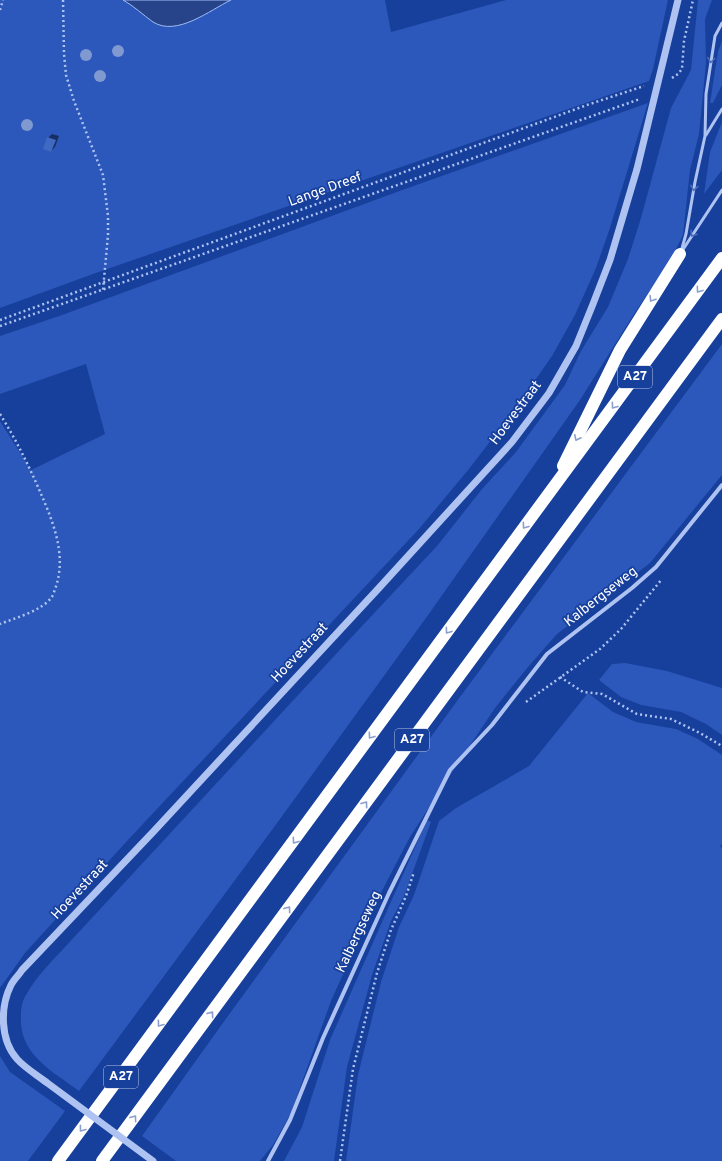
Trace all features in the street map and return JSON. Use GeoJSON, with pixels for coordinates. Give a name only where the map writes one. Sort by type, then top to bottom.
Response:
{"type":"FeatureCollection","features":[{"type":"Feature","properties":{"kind":"highway","name":"A27"},"geometry":{"type":"LineString","coordinates":[[548,495],[620,350],[680,254]]}},
{"type":"Feature","properties":{"kind":"highway","name":"A27"},"geometry":{"type":"LineString","coordinates":[[58,1161],[722,258]]}},
{"type":"Feature","properties":{"kind":"highway","name":"A27"},"geometry":{"type":"LineString","coordinates":[[102,1161],[722,319]]}},
{"type":"Feature","properties":{"kind":"street","name":"Hoevestraat"},"geometry":{"type":"LineString","coordinates":[[153,1161],[16,1059],[8,1048],[3,1035],[1,1010],[12,984],[22,970],[188,794],[512,442],[549,393],[576,346],[610,260],[637,169],[678,0]]}},
{"type":"Feature","properties":{"kind":"street","name":"Kalbergseweg"},"geometry":{"type":"LineString","coordinates":[[268,1161],[290,1120],[323,1038],[389,893],[450,770],[492,725],[547,654],[632,588],[656,567],[722,485]]}},
{"type":"Feature","properties":{"kind":"lane","name":"A27"},"geometry":{"type":"LineString","coordinates":[[680,254],[686,234],[694,182],[705,136],[707,87],[715,36],[722,23]]}},
{"type":"Feature","properties":{"kind":"lane","name":"A27"},"geometry":{"type":"LineString","coordinates":[[705,136],[722,110]]}},
{"type":"Feature","properties":{"kind":"lane","name":"A27"},"geometry":{"type":"LineString","coordinates":[[680,254],[722,190]]}},
{"type":"Feature","properties":{"kind":"path"},"geometry":{"type":"LineString","coordinates":[[0,10],[3,0]]}},
{"type":"Feature","properties":{"kind":"path"},"geometry":{"type":"LineString","coordinates":[[63,0],[66,75],[74,101],[103,175],[108,216],[108,235],[103,290]]}},
{"type":"Feature","properties":{"kind":"path"},"geometry":{"type":"LineString","coordinates":[[658,83],[672,78],[682,69],[684,41],[693,0]]}},
{"type":"Feature","properties":{"kind":"path","name":"Lange Dreef"},"geometry":{"type":"LineString","coordinates":[[0,320],[587,105],[639,87],[658,83]]}},
{"type":"Feature","properties":{"kind":"path","name":"Lange Dreef"},"geometry":{"type":"LineString","coordinates":[[0,326],[656,94]]}},
{"type":"Feature","properties":{"kind":"path"},"geometry":{"type":"LineString","coordinates":[[0,414],[24,455],[51,518],[58,541],[60,557],[59,579],[52,598],[30,612],[0,624]]}},
{"type":"Feature","properties":{"kind":"path","name":"Kalbergseweg"},"geometry":{"type":"LineString","coordinates":[[522,704],[600,649],[621,629],[664,576]]}},
{"type":"Feature","properties":{"kind":"path"},"geometry":{"type":"LineString","coordinates":[[560,677],[583,692],[602,694],[637,714],[671,719],[722,746]]}},
{"type":"Feature","properties":{"kind":"path"},"geometry":{"type":"LineString","coordinates":[[340,1161],[353,1069],[377,973],[391,930],[406,896],[416,867]]}},
{"type":"Feature","properties":{"kind":"shaded area"},"geometry":{"type":"Polygon","coordinates":[[[0,0],[385,0],[391,32],[506,0],[668,0],[649,81],[93,274],[0,308],[0,0]]]}},
{"type":"Feature","properties":{"kind":"shaded area"},"geometry":{"type":"Polygon","coordinates":[[[123,0],[231,0],[183,24],[162,26],[153,22],[123,0]]]}},
{"type":"Feature","properties":{"kind":"shaded area"},"geometry":{"type":"Polygon","coordinates":[[[698,0],[712,0],[705,19],[706,63],[699,134],[690,170],[683,235],[670,261],[634,314],[580,400],[426,618],[272,830],[79,1091],[39,1060],[25,1041],[22,1029],[21,1010],[25,997],[34,982],[49,964],[437,546],[482,489],[516,452],[565,385],[581,351],[608,307],[628,259],[641,218],[671,108],[691,70],[698,0]]]}},
{"type":"Feature","properties":{"kind":"shaded area"},"geometry":{"type":"Polygon","coordinates":[[[722,41],[722,85],[713,103],[710,103],[718,51],[722,41]]]}},
{"type":"Feature","properties":{"kind":"shaded area"},"geometry":{"type":"Polygon","coordinates":[[[648,103],[609,231],[596,268],[575,315],[552,356],[518,405],[469,469],[419,529],[128,840],[25,953],[0,988],[0,421],[31,470],[105,434],[86,364],[0,394],[0,336],[62,315],[405,189],[648,103]]]}},
{"type":"Feature","properties":{"kind":"shaded area"},"geometry":{"type":"Polygon","coordinates":[[[722,122],[722,170],[704,194],[710,152],[722,122]]]}},
{"type":"Feature","properties":{"kind":"shaded area"},"geometry":{"type":"Polygon","coordinates":[[[722,344],[722,475],[650,563],[557,634],[495,708],[410,837],[372,910],[331,1001],[291,1113],[273,1145],[260,1161],[176,1161],[142,1136],[457,701],[722,344]]]}},
{"type":"Feature","properties":{"kind":"shaded area"},"geometry":{"type":"Polygon","coordinates":[[[625,663],[667,671],[722,688],[722,735],[706,724],[681,712],[641,705],[621,697],[599,680],[612,664],[625,663]]]}},
{"type":"Feature","properties":{"kind":"shaded area"},"geometry":{"type":"Polygon","coordinates":[[[588,693],[613,712],[636,722],[676,729],[698,739],[722,755],[722,844],[720,846],[722,848],[722,1161],[346,1161],[358,1075],[381,982],[399,927],[414,895],[439,821],[456,808],[529,766],[588,693]]]}},
{"type":"Feature","properties":{"kind":"shaded area"},"geometry":{"type":"Polygon","coordinates":[[[427,820],[431,822],[404,896],[391,921],[372,975],[347,1067],[334,1161],[284,1161],[302,1127],[330,1040],[427,820]]]}},
{"type":"Feature","properties":{"kind":"shaded area"},"geometry":{"type":"Polygon","coordinates":[[[0,1056],[10,1072],[65,1111],[28,1161],[0,1161],[0,1056]]]}},
{"type":"Feature","properties":{"kind":"building"},"geometry":{"type":"Polygon","coordinates":[[[47,137],[56,140],[51,152],[43,149],[47,137]]]}}]}
